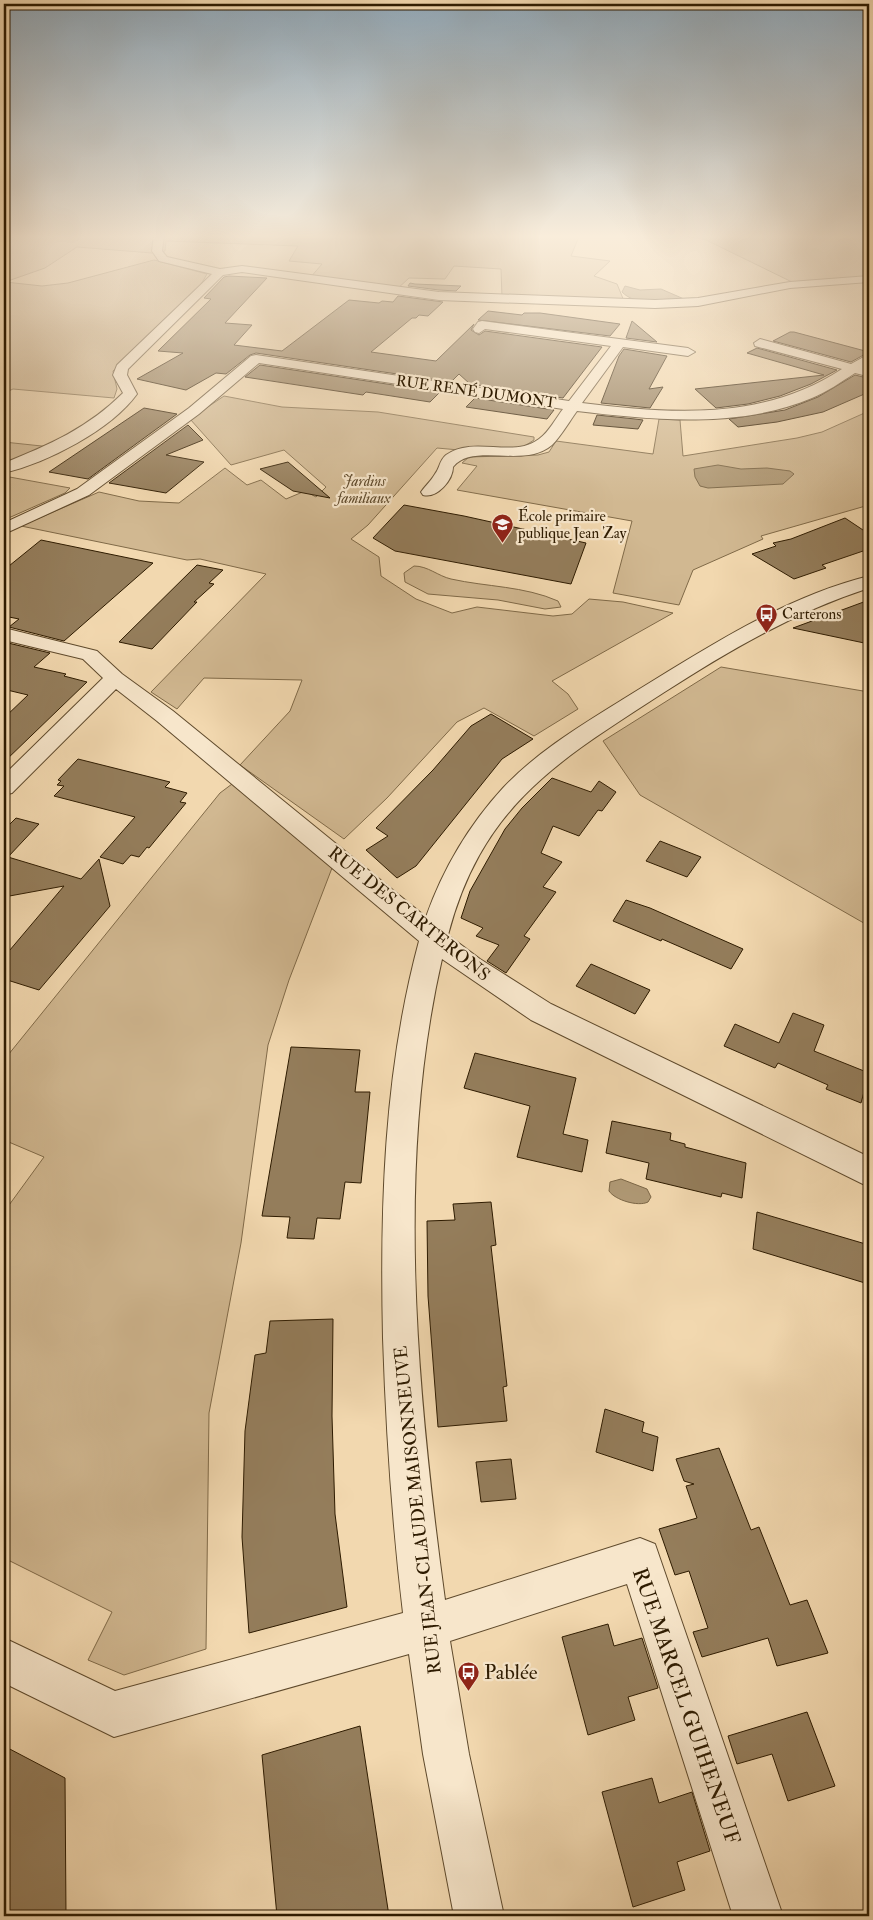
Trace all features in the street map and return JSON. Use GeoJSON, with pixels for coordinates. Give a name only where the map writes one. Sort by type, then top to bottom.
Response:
{"type":"FeatureCollection","features":[{"type":"Feature","properties":{"kind":"street"},"geometry":{"type":"LineString","coordinates":[[4,468],[65,446],[89,432],[113,413],[130,394],[120,375],[122,368],[167,324]]}},
{"type":"Feature","properties":{"kind":"street"},"geometry":{"type":"LineString","coordinates":[[479,329],[482,325],[688,352]]}},
{"type":"Feature","properties":{"kind":"street"},"geometry":{"type":"LineString","coordinates":[[429,492],[445,473],[444,466],[451,458],[478,452],[529,450],[546,442],[620,343]]}},
{"type":"Feature","properties":{"kind":"street"},"geometry":{"type":"LineString","coordinates":[[760,343],[869,373]]}},
{"type":"Feature","properties":{"kind":"street","name":"RUE RENÉ DUMONT"},"geometry":{"type":"LineString","coordinates":[[4,529],[83,492],[194,411],[256,359],[572,406],[654,414],[712,413],[740,410],[797,399],[817,391],[869,358]]}},
{"type":"Feature","properties":{"kind":"street","name":"RUE JEAN-CLAUDE MAISONNEUVE"},"geometry":{"type":"LineString","coordinates":[[479,1916],[438,1704],[427,1627],[404,1401],[398,1241],[402,1124],[409,1053],[432,937],[452,883],[473,843],[505,801],[540,766],[585,733],[681,672],[767,622],[869,582]]}},
{"type":"Feature","properties":{"kind":"street","name":"RUE DES CARTERONS"},"geometry":{"type":"LineString","coordinates":[[4,634],[90,655],[115,678],[172,722],[432,937],[470,966],[541,1012],[869,1173]]}},
{"type":"Feature","properties":{"kind":"street"},"geometry":{"type":"LineString","coordinates":[[4,788],[115,678]]}},
{"type":"Feature","properties":{"kind":"street","name":"RUE MARCEL GUIHENEUF"},"geometry":{"type":"LineString","coordinates":[[427,1627],[640,1559],[758,1916]]}},
{"type":"Feature","properties":{"kind":"street"},"geometry":{"type":"LineString","coordinates":[[4,1660],[114,1714],[427,1627]]}},
{"type":"Feature","properties":{"kind":"green space"},"geometry":{"type":"Polygon","coordinates":[[[4,324],[166,324],[113,371],[117,389],[114,398],[13,389],[4,393],[4,324]]]}},
{"type":"Feature","properties":{"kind":"green space","name":"Jardins familiaux"},"geometry":{"type":"Polygon","coordinates":[[[224,396],[282,407],[378,412],[534,437],[534,440],[523,447],[459,450],[437,448],[368,525],[351,539],[379,557],[381,576],[416,599],[452,613],[477,607],[553,616],[572,614],[589,599],[623,602],[673,613],[552,681],[568,694],[578,709],[534,736],[484,708],[457,722],[387,798],[344,839],[240,765],[290,711],[302,680],[204,678],[177,709],[151,692],[266,574],[200,559],[187,560],[21,526],[99,492],[139,501],[179,503],[225,468],[247,485],[261,480],[286,499],[305,491],[316,497],[326,487],[284,450],[231,465],[190,419],[224,396]]]}},
{"type":"Feature","properties":{"kind":"green space"},"geometry":{"type":"Polygon","coordinates":[[[869,411],[869,505],[761,536],[763,539],[693,570],[679,605],[613,593],[632,521],[457,490],[477,466],[462,463],[469,457],[538,455],[549,452],[556,441],[653,454],[659,419],[680,420],[683,456],[797,438],[822,432],[869,411]]]}},
{"type":"Feature","properties":{"kind":"green space"},"geometry":{"type":"Polygon","coordinates":[[[4,442],[51,447],[4,463],[4,442]]]}},
{"type":"Feature","properties":{"kind":"green space"},"geometry":{"type":"Polygon","coordinates":[[[4,476],[70,488],[65,493],[4,520],[4,476]]]}},
{"type":"Feature","properties":{"kind":"green space"},"geometry":{"type":"Polygon","coordinates":[[[414,566],[419,566],[451,579],[532,592],[558,601],[561,607],[545,609],[498,600],[428,594],[405,582],[404,573],[414,566]]]}},
{"type":"Feature","properties":{"kind":"green space"},"geometry":{"type":"Polygon","coordinates":[[[721,667],[869,692],[869,926],[640,795],[603,741],[721,667]]]}},
{"type":"Feature","properties":{"kind":"green space"},"geometry":{"type":"Polygon","coordinates":[[[232,784],[332,868],[289,980],[268,1045],[241,1243],[209,1413],[206,1649],[124,1675],[88,1660],[112,1612],[4,1558],[4,1212],[44,1157],[4,1140],[4,1060],[220,793],[232,784]]]}},
{"type":"Feature","properties":{"kind":"shaded area"},"geometry":{"type":"Polygon","coordinates":[[[718,465],[741,469],[767,468],[790,471],[794,474],[783,484],[708,488],[700,486],[695,477],[694,469],[718,465]]]}},
{"type":"Feature","properties":{"kind":"shaded area"},"geometry":{"type":"Polygon","coordinates":[[[621,1179],[647,1189],[651,1197],[648,1202],[633,1203],[621,1200],[612,1194],[609,1191],[610,1182],[621,1179]]]}},
{"type":"Feature","properties":{"kind":"building"},"geometry":{"type":"Polygon","coordinates":[[[186,324],[252,325],[234,345],[282,351],[318,324],[405,324],[371,352],[436,361],[474,324],[471,330],[479,335],[485,331],[602,347],[563,398],[470,384],[459,374],[451,382],[256,353],[250,355],[226,374],[216,373],[186,390],[137,379],[183,353],[158,351],[186,324]]]}},
{"type":"Feature","properties":{"kind":"building"},"geometry":{"type":"Polygon","coordinates":[[[508,324],[620,324],[610,336],[508,324]]]}},
{"type":"Feature","properties":{"kind":"building"},"geometry":{"type":"Polygon","coordinates":[[[631,324],[635,324],[657,342],[626,338],[631,324]]]}},
{"type":"Feature","properties":{"kind":"building"},"geometry":{"type":"Polygon","coordinates":[[[790,332],[869,352],[851,362],[773,341],[790,332]]]}},
{"type":"Feature","properties":{"kind":"building"},"geometry":{"type":"Polygon","coordinates":[[[757,348],[837,370],[811,384],[780,396],[748,404],[716,408],[695,389],[824,375],[747,353],[757,348]]]}},
{"type":"Feature","properties":{"kind":"building"},"geometry":{"type":"Polygon","coordinates":[[[624,349],[667,356],[649,389],[663,387],[650,408],[601,403],[619,356],[624,349]]]}},
{"type":"Feature","properties":{"kind":"building"},"geometry":{"type":"Polygon","coordinates":[[[260,365],[440,392],[430,402],[366,392],[363,395],[245,377],[260,365]]]}},
{"type":"Feature","properties":{"kind":"building"},"geometry":{"type":"Polygon","coordinates":[[[869,374],[869,392],[823,412],[777,422],[738,427],[729,419],[785,410],[818,397],[855,375],[863,377],[869,374]]]}},
{"type":"Feature","properties":{"kind":"building"},"geometry":{"type":"Polygon","coordinates":[[[475,398],[554,410],[547,419],[466,407],[475,398]]]}},
{"type":"Feature","properties":{"kind":"building"},"geometry":{"type":"Polygon","coordinates":[[[144,408],[177,414],[88,479],[49,472],[144,408]]]}},
{"type":"Feature","properties":{"kind":"building"},"geometry":{"type":"Polygon","coordinates":[[[597,415],[643,420],[638,429],[593,425],[597,415]]]}},
{"type":"Feature","properties":{"kind":"building"},"geometry":{"type":"Polygon","coordinates":[[[188,425],[203,440],[166,455],[204,462],[166,493],[109,483],[188,425]]]}},
{"type":"Feature","properties":{"kind":"building"},"geometry":{"type":"Polygon","coordinates":[[[288,462],[330,498],[293,491],[260,469],[288,462]]]}},
{"type":"Feature","properties":{"kind":"building"},"geometry":{"type":"Polygon","coordinates":[[[404,505],[586,543],[571,584],[395,551],[373,538],[404,505]]]}},
{"type":"Feature","properties":{"kind":"building"},"geometry":{"type":"Polygon","coordinates":[[[845,518],[869,534],[869,549],[822,565],[826,568],[794,579],[752,554],[776,546],[773,543],[791,539],[845,518]]]}},
{"type":"Feature","properties":{"kind":"building"},"geometry":{"type":"Polygon","coordinates":[[[41,540],[153,563],[64,641],[9,627],[19,619],[4,616],[4,570],[41,540]]]}},
{"type":"Feature","properties":{"kind":"building"},"geometry":{"type":"Polygon","coordinates":[[[197,565],[223,570],[209,583],[214,584],[194,602],[197,602],[152,649],[119,642],[197,565]]]}},
{"type":"Feature","properties":{"kind":"building"},"geometry":{"type":"Polygon","coordinates":[[[869,600],[869,644],[793,628],[869,600]]]}},
{"type":"Feature","properties":{"kind":"building"},"geometry":{"type":"Polygon","coordinates":[[[4,642],[50,653],[34,667],[66,674],[64,676],[87,682],[4,762],[4,718],[28,695],[7,690],[4,693],[4,642]]]}},
{"type":"Feature","properties":{"kind":"building"},"geometry":{"type":"Polygon","coordinates":[[[491,714],[533,739],[502,759],[416,866],[397,878],[366,850],[388,836],[376,828],[433,770],[471,726],[491,714]]]}},
{"type":"Feature","properties":{"kind":"building"},"geometry":{"type":"Polygon","coordinates":[[[78,759],[170,782],[165,787],[187,793],[180,802],[186,803],[149,848],[147,847],[139,857],[131,855],[123,864],[100,857],[135,817],[54,796],[64,786],[57,785],[61,781],[58,780],[78,759]]]}},
{"type":"Feature","properties":{"kind":"building"},"geometry":{"type":"Polygon","coordinates":[[[552,778],[591,792],[599,781],[616,792],[602,811],[598,810],[579,836],[553,826],[541,853],[562,862],[543,887],[556,892],[524,936],[530,939],[506,973],[487,961],[499,945],[476,936],[483,928],[461,918],[470,891],[505,829],[522,808],[552,778]]]}},
{"type":"Feature","properties":{"kind":"building"},"geometry":{"type":"Polygon","coordinates":[[[16,818],[39,824],[8,857],[81,879],[99,859],[110,906],[39,990],[4,979],[4,957],[64,886],[4,897],[4,830],[16,818]]]}},
{"type":"Feature","properties":{"kind":"building"},"geometry":{"type":"Polygon","coordinates":[[[660,841],[701,857],[687,877],[646,861],[660,841]]]}},
{"type":"Feature","properties":{"kind":"building"},"geometry":{"type":"Polygon","coordinates":[[[626,900],[650,908],[743,949],[731,969],[662,939],[661,941],[613,921],[626,900]]]}},
{"type":"Feature","properties":{"kind":"building"},"geometry":{"type":"Polygon","coordinates":[[[591,964],[650,990],[635,1014],[576,986],[591,964]]]}},
{"type":"Feature","properties":{"kind":"building"},"geometry":{"type":"Polygon","coordinates":[[[793,1013],[824,1025],[814,1051],[869,1073],[861,1103],[826,1089],[828,1085],[778,1063],[775,1068],[724,1046],[735,1024],[779,1043],[793,1013]]]}},
{"type":"Feature","properties":{"kind":"building"},"geometry":{"type":"Polygon","coordinates":[[[291,1047],[360,1050],[355,1092],[370,1092],[361,1183],[345,1182],[340,1219],[317,1218],[314,1239],[287,1238],[290,1217],[262,1216],[291,1047]]]}},
{"type":"Feature","properties":{"kind":"building"},"geometry":{"type":"Polygon","coordinates":[[[475,1053],[576,1078],[563,1134],[588,1140],[582,1172],[517,1157],[530,1106],[464,1088],[475,1053]]]}},
{"type":"Feature","properties":{"kind":"building"},"geometry":{"type":"Polygon","coordinates":[[[612,1121],[671,1133],[670,1140],[685,1144],[685,1147],[746,1163],[742,1198],[722,1193],[721,1197],[646,1179],[649,1163],[606,1153],[612,1121]]]}},
{"type":"Feature","properties":{"kind":"building"},"geometry":{"type":"Polygon","coordinates":[[[491,1202],[496,1245],[491,1246],[507,1386],[503,1387],[507,1421],[438,1427],[428,1296],[427,1221],[455,1220],[453,1204],[491,1202]]]}},
{"type":"Feature","properties":{"kind":"building"},"geometry":{"type":"Polygon","coordinates":[[[757,1212],[869,1245],[869,1273],[865,1272],[865,1283],[753,1249],[757,1212]]]}},
{"type":"Feature","properties":{"kind":"building"},"geometry":{"type":"Polygon","coordinates":[[[333,1319],[332,1416],[335,1514],[347,1607],[249,1633],[242,1537],[245,1431],[255,1355],[266,1353],[270,1321],[333,1319]]]}},
{"type":"Feature","properties":{"kind":"building"},"geometry":{"type":"Polygon","coordinates":[[[605,1409],[644,1422],[642,1432],[658,1437],[653,1471],[596,1452],[605,1409]]]}},
{"type":"Feature","properties":{"kind":"building"},"geometry":{"type":"Polygon","coordinates":[[[719,1448],[751,1530],[759,1527],[790,1605],[807,1600],[828,1653],[777,1666],[768,1638],[702,1657],[693,1632],[708,1628],[689,1571],[675,1575],[659,1529],[697,1518],[686,1486],[694,1484],[684,1481],[676,1459],[719,1448]]]}},
{"type":"Feature","properties":{"kind":"building"},"geometry":{"type":"Polygon","coordinates":[[[511,1459],[516,1499],[481,1502],[476,1462],[511,1459]]]}},
{"type":"Feature","properties":{"kind":"building"},"geometry":{"type":"Polygon","coordinates":[[[608,1624],[614,1646],[642,1638],[658,1688],[628,1697],[635,1720],[588,1735],[562,1637],[608,1624]]]}},
{"type":"Feature","properties":{"kind":"building"},"geometry":{"type":"Polygon","coordinates":[[[807,1712],[835,1786],[788,1801],[772,1754],[737,1764],[728,1736],[807,1712]]]}},
{"type":"Feature","properties":{"kind":"building"},"geometry":{"type":"Polygon","coordinates":[[[360,1726],[389,1916],[277,1916],[262,1755],[360,1726]]]}},
{"type":"Feature","properties":{"kind":"building"},"geometry":{"type":"Polygon","coordinates":[[[4,1746],[65,1778],[66,1916],[4,1916],[4,1746]]]}},
{"type":"Feature","properties":{"kind":"building"},"geometry":{"type":"Polygon","coordinates":[[[652,1778],[659,1803],[692,1792],[710,1851],[677,1862],[685,1890],[633,1907],[602,1792],[652,1778]]]}},
{"type":"Feature","properties":{"kind":"place","name":"École primaire publique Jean Zay"},"geometry":{"type":"Point","coordinates":[502,544]}},
{"type":"Feature","properties":{"kind":"place","name":"Carterons"},"geometry":{"type":"Point","coordinates":[766,633]}},
{"type":"Feature","properties":{"kind":"place","name":"Pablée"},"geometry":{"type":"Point","coordinates":[468,1691]}}]}
